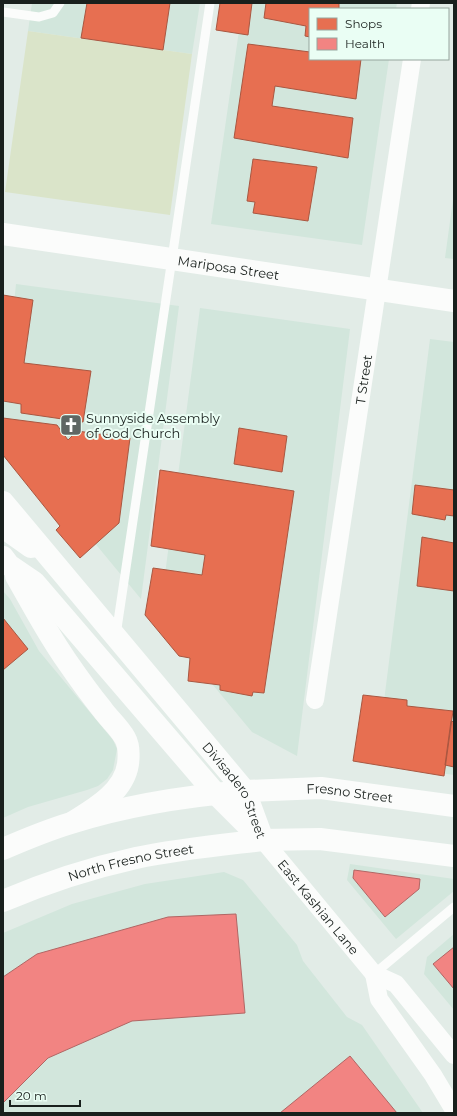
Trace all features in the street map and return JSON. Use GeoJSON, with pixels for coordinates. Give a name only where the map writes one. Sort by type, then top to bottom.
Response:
{"type":"FeatureCollection","features":[{"type":"Feature","properties":{"kind":"main road","name":"Mariposa Street"},"geometry":{"type":"LineString","coordinates":[[3,234],[454,301]]}},
{"type":"Feature","properties":{"kind":"main road","name":"Divisadero Street"},"geometry":{"type":"LineString","coordinates":[[3,502],[245,791],[263,840]]}},
{"type":"Feature","properties":{"kind":"main road"},"geometry":{"type":"LineString","coordinates":[[3,527],[58,566]]}},
{"type":"Feature","properties":{"kind":"main road","name":"Divisadero Street"},"geometry":{"type":"LineString","coordinates":[[6,561],[34,582],[215,793],[263,840]]}},
{"type":"Feature","properties":{"kind":"main road"},"geometry":{"type":"LineString","coordinates":[[6,561],[65,659],[127,743],[129,757],[128,766],[124,776],[116,788],[103,802],[73,822]]}},
{"type":"Feature","properties":{"kind":"main road","name":"Fresno Street"},"geometry":{"type":"LineString","coordinates":[[245,791],[321,788],[454,806]]}},
{"type":"Feature","properties":{"kind":"main road"},"geometry":{"type":"LineString","coordinates":[[3,849],[73,822],[126,809],[215,793],[245,791]]}},
{"type":"Feature","properties":{"kind":"main road"},"geometry":{"type":"LineString","coordinates":[[263,840],[320,839],[454,856]]}},
{"type":"Feature","properties":{"kind":"main road","name":"North Fresno Street"},"geometry":{"type":"LineString","coordinates":[[3,901],[77,874],[136,858],[186,849],[263,840]]}},
{"type":"Feature","properties":{"kind":"street","name":"T Street"},"geometry":{"type":"LineString","coordinates":[[315,700],[412,60]]}},
{"type":"Feature","properties":{"kind":"street","name":"East Kashian Lane"},"geometry":{"type":"LineString","coordinates":[[263,840],[374,974],[396,984],[454,1055]]}},
{"type":"Feature","properties":{"kind":"street","name":"East Kashian Lane"},"geometry":{"type":"LineString","coordinates":[[374,974],[379,999],[433,1074],[454,1110]]}},
{"type":"Feature","properties":{"kind":"lane"},"geometry":{"type":"LineString","coordinates":[[3,12],[39,18],[53,13],[60,3]]}},
{"type":"Feature","properties":{"kind":"lane"},"geometry":{"type":"LineString","coordinates":[[116,636],[210,3]]}},
{"type":"Feature","properties":{"kind":"lane"},"geometry":{"type":"LineString","coordinates":[[374,974],[454,907]]}},
{"type":"Feature","properties":{"kind":"shaded area"},"geometry":{"type":"Polygon","coordinates":[[[32,3],[200,3],[192,54],[28,31],[32,3]]]}},
{"type":"Feature","properties":{"kind":"shaded area"},"geometry":{"type":"Polygon","coordinates":[[[243,3],[397,3],[396,8],[309,8],[309,60],[389,60],[362,245],[211,224],[243,3]]]}},
{"type":"Feature","properties":{"kind":"shaded area"},"geometry":{"type":"Polygon","coordinates":[[[28,31],[192,54],[170,215],[5,192],[28,31]]]}},
{"type":"Feature","properties":{"kind":"shaded area"},"geometry":{"type":"Polygon","coordinates":[[[454,192],[454,259],[445,258],[454,192]]]}},
{"type":"Feature","properties":{"kind":"shaded area"},"geometry":{"type":"Polygon","coordinates":[[[16,284],[179,306],[141,599],[3,432],[3,412],[16,284]]]}},
{"type":"Feature","properties":{"kind":"shaded area"},"geometry":{"type":"Polygon","coordinates":[[[200,308],[350,329],[297,756],[252,732],[159,620],[200,308]]]}},
{"type":"Feature","properties":{"kind":"shaded area"},"geometry":{"type":"Polygon","coordinates":[[[430,339],[454,342],[454,775],[376,764],[430,339]]]}},
{"type":"Feature","properties":{"kind":"shaded area"},"geometry":{"type":"Polygon","coordinates":[[[3,591],[10,599],[39,651],[113,740],[117,749],[113,770],[107,779],[98,786],[28,807],[3,818],[3,591]]]}},
{"type":"Feature","properties":{"kind":"shaded area"},"geometry":{"type":"Polygon","coordinates":[[[350,864],[454,879],[454,891],[396,939],[347,880],[350,864]]]}},
{"type":"Feature","properties":{"kind":"shaded area"},"geometry":{"type":"Polygon","coordinates":[[[224,872],[243,880],[297,945],[303,961],[347,1017],[362,1025],[423,1113],[3,1113],[3,933],[72,904],[145,884],[224,872]]]}},
{"type":"Feature","properties":{"kind":"shaded area"},"geometry":{"type":"Polygon","coordinates":[[[454,934],[454,1010],[424,974],[427,957],[454,934]]]}},
{"type":"Feature","properties":{"kind":"building: Shops"},"geometry":{"type":"Polygon","coordinates":[[[87,3],[170,3],[163,50],[81,38],[87,3]]]}},
{"type":"Feature","properties":{"kind":"building: Shops"},"geometry":{"type":"Polygon","coordinates":[[[220,3],[252,3],[248,35],[216,30],[220,3]]]}},
{"type":"Feature","properties":{"kind":"building: Shops"},"geometry":{"type":"Polygon","coordinates":[[[266,3],[339,3],[339,8],[309,8],[309,37],[305,36],[306,26],[264,18],[266,3]]]}},
{"type":"Feature","properties":{"kind":"building: Shops"},"geometry":{"type":"Polygon","coordinates":[[[248,44],[309,52],[309,60],[361,60],[356,99],[275,86],[272,106],[353,118],[348,158],[234,138],[248,44]]]}},
{"type":"Feature","properties":{"kind":"building: Shops"},"geometry":{"type":"Polygon","coordinates":[[[253,159],[317,167],[308,221],[253,213],[255,202],[247,201],[253,159]]]}},
{"type":"Feature","properties":{"kind":"building: Shops"},"geometry":{"type":"Polygon","coordinates":[[[3,295],[33,300],[24,363],[91,371],[83,422],[21,413],[21,404],[3,401],[3,295]]]}},
{"type":"Feature","properties":{"kind":"building: Shops"},"geometry":{"type":"Polygon","coordinates":[[[3,418],[57,425],[68,440],[77,431],[130,438],[119,523],[80,558],[56,530],[60,526],[3,455],[3,418]]]}},
{"type":"Feature","properties":{"kind":"building: Shops"},"geometry":{"type":"Polygon","coordinates":[[[239,428],[287,436],[282,472],[234,464],[239,428]]]}},
{"type":"Feature","properties":{"kind":"building: Shops"},"geometry":{"type":"Polygon","coordinates":[[[160,470],[294,491],[264,693],[253,692],[252,696],[220,690],[220,685],[188,681],[190,658],[179,656],[145,615],[153,568],[202,575],[205,555],[151,546],[160,470]]]}},
{"type":"Feature","properties":{"kind":"building: Shops"},"geometry":{"type":"Polygon","coordinates":[[[415,485],[454,490],[454,516],[446,515],[445,520],[412,514],[415,485]]]}},
{"type":"Feature","properties":{"kind":"building: Shops"},"geometry":{"type":"Polygon","coordinates":[[[422,537],[454,543],[454,591],[417,586],[422,537]]]}},
{"type":"Feature","properties":{"kind":"building: Shops"},"geometry":{"type":"Polygon","coordinates":[[[3,618],[28,649],[3,670],[3,618]]]}},
{"type":"Feature","properties":{"kind":"building: Shops"},"geometry":{"type":"Polygon","coordinates":[[[363,695],[407,700],[407,706],[453,711],[444,776],[353,761],[363,695]]]}},
{"type":"Feature","properties":{"kind":"building: Shops"},"geometry":{"type":"Polygon","coordinates":[[[451,721],[454,722],[454,767],[445,765],[451,721]]]}},
{"type":"Feature","properties":{"kind":"building: Health"},"geometry":{"type":"Polygon","coordinates":[[[354,870],[420,879],[419,889],[385,917],[353,878],[354,870]]]}},
{"type":"Feature","properties":{"kind":"building: Health"},"geometry":{"type":"Polygon","coordinates":[[[236,914],[245,1013],[132,1021],[48,1058],[3,1103],[3,977],[37,954],[168,917],[236,914]]]}},
{"type":"Feature","properties":{"kind":"building: Health"},"geometry":{"type":"Polygon","coordinates":[[[454,947],[454,989],[433,964],[454,947]]]}},
{"type":"Feature","properties":{"kind":"building: Health"},"geometry":{"type":"Polygon","coordinates":[[[350,1056],[397,1113],[280,1113],[350,1056]]]}},
{"type":"Feature","properties":{"kind":"place","name":"Sunnyside Assembly of God Church"},"geometry":{"type":"Point","coordinates":[71,425]}}]}
